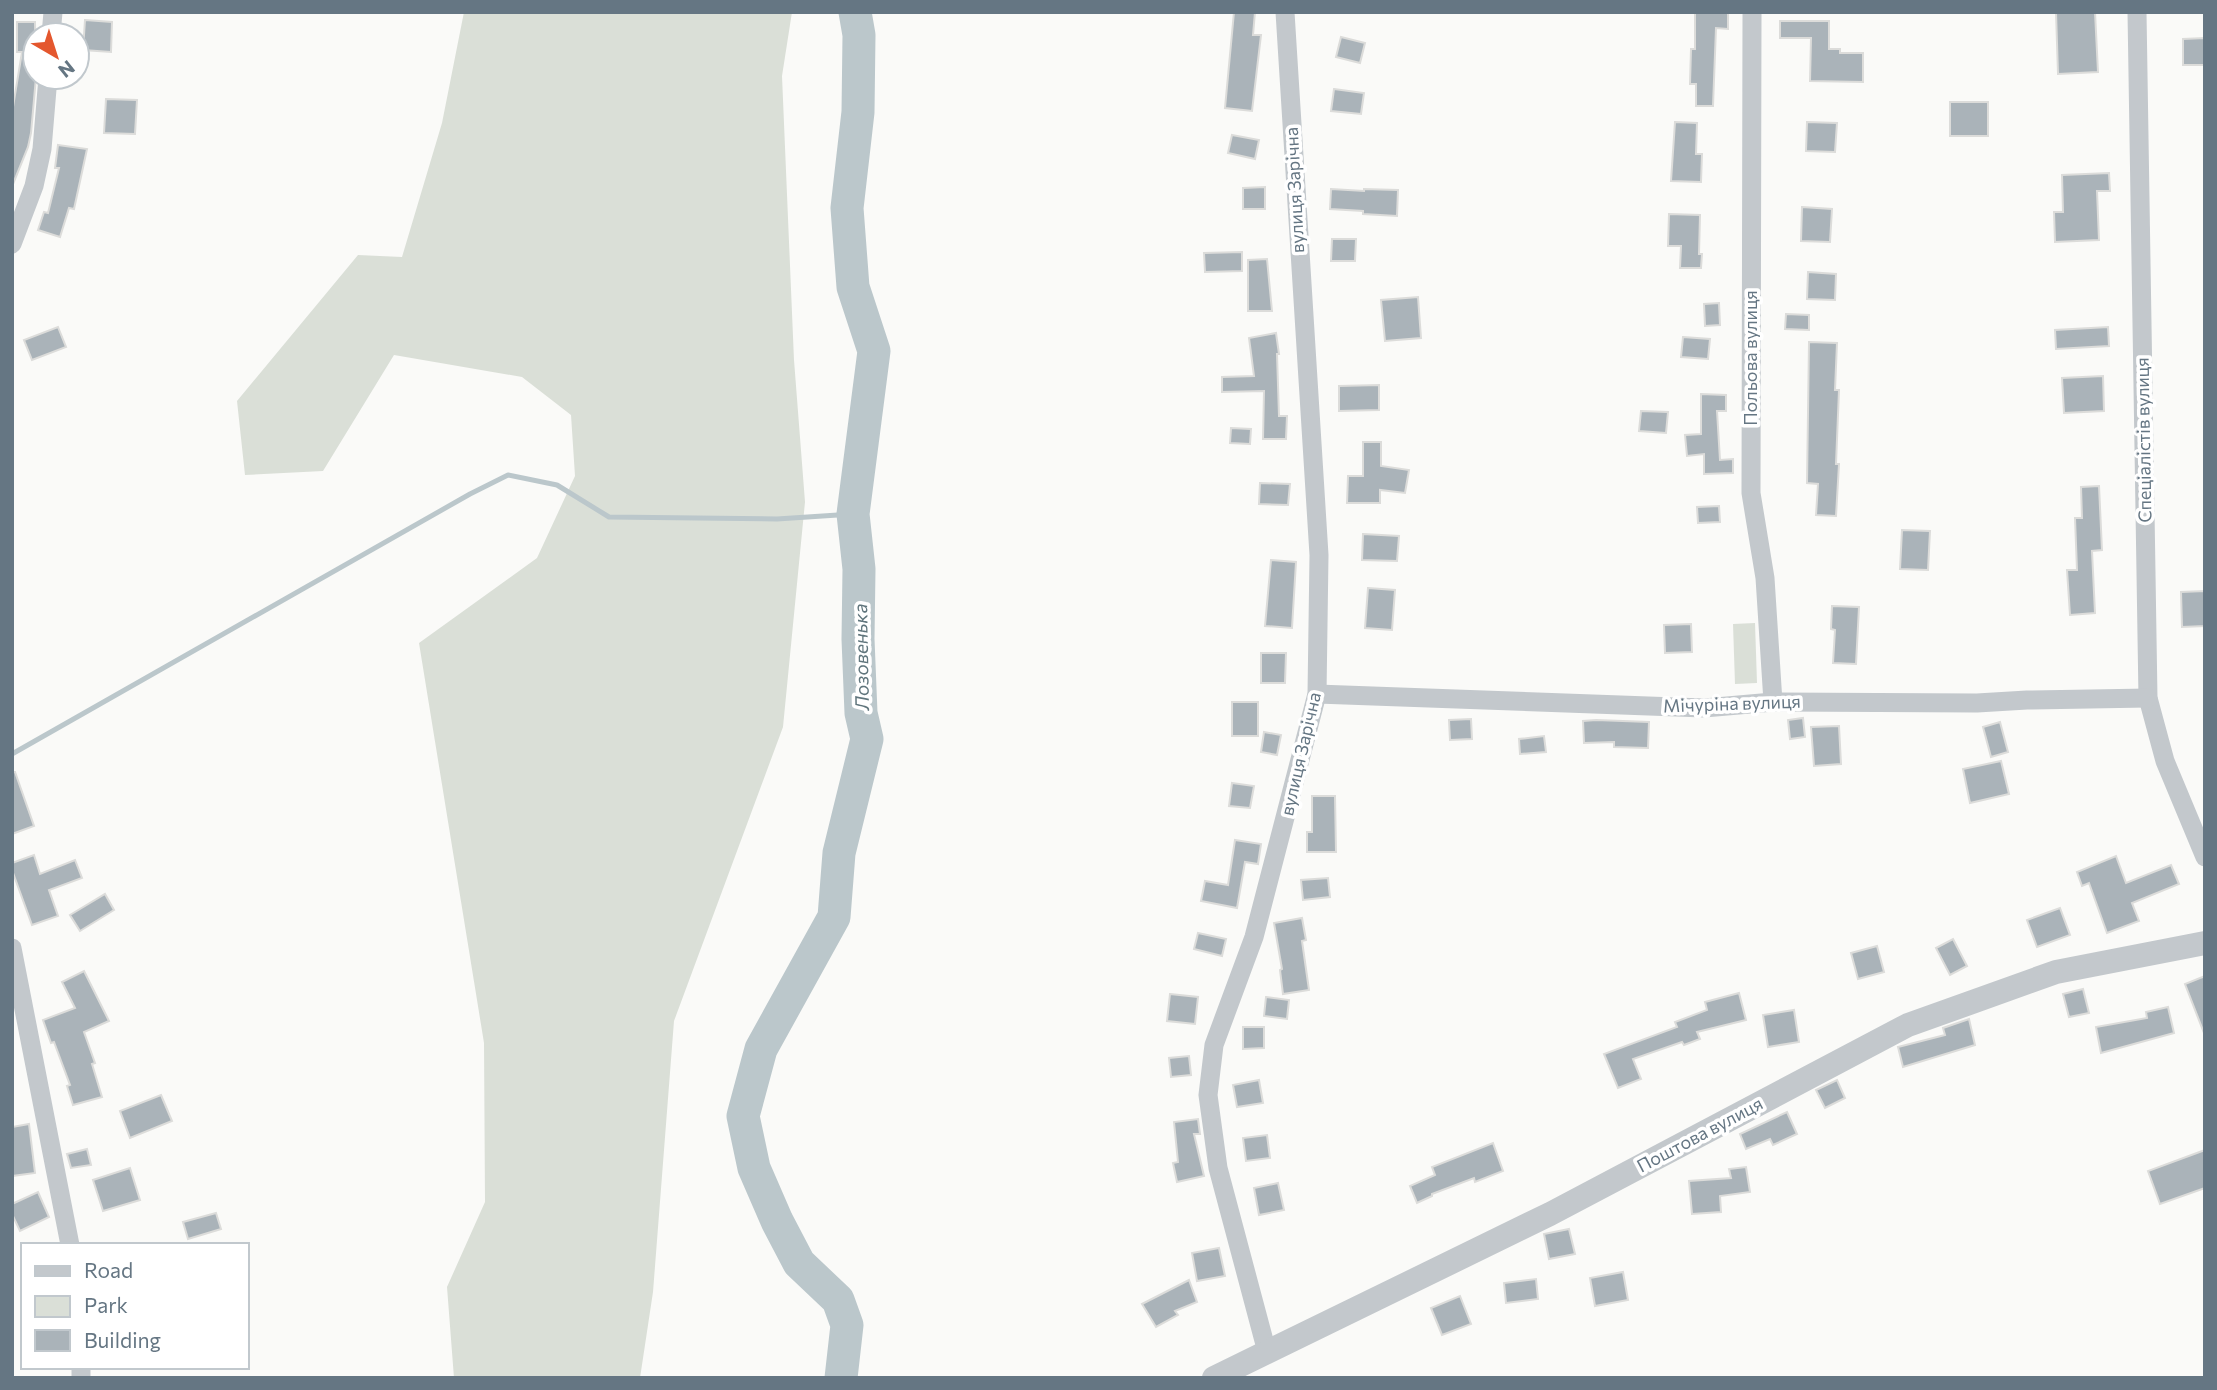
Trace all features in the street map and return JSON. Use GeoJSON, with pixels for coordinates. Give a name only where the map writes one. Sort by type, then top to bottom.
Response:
{"type":"FeatureCollection","features":[{"type":"Feature","properties":{"kind":"street","name":"вулиця Зарічна"},"geometry":{"type":"LineString","coordinates":[[1267,1352],[1218,1168],[1208,1095],[1214,1045],[1254,937],[1317,694],[1319,555],[1285,12]]}},
{"type":"Feature","properties":{"kind":"street","name":"Польова вулиця"},"geometry":{"type":"LineString","coordinates":[[1752,12],[1751,493],[1765,578],[1773,702]]}},
{"type":"Feature","properties":{"kind":"street","name":"Спеціалістів вулиця"},"geometry":{"type":"LineString","coordinates":[[2137,12],[2148,698],[2165,761],[2205,857]]}},
{"type":"Feature","properties":{"kind":"street"},"geometry":{"type":"LineString","coordinates":[[12,244],[34,186],[42,149],[47,91]]}},
{"type":"Feature","properties":{"kind":"street","name":"Мічуріна вулиця"},"geometry":{"type":"LineString","coordinates":[[1317,694],[1704,708],[1773,702],[1978,703],[2148,698]]}},
{"type":"Feature","properties":{"kind":"street","name":"Поштова вулиця"},"geometry":{"type":"LineString","coordinates":[[1214,1378],[1550,1214],[1908,1025],[2056,972],[2205,943]]}},
{"type":"Feature","properties":{"kind":"street"},"geometry":{"type":"LineString","coordinates":[[12,948],[70,1243]]}},
{"type":"Feature","properties":{"kind":"green space"},"geometry":{"type":"Polygon","coordinates":[[[464,12],[792,12],[782,76],[794,360],[805,502],[783,727],[674,1021],[653,1292],[640,1378],[454,1378],[447,1287],[485,1202],[484,1043],[419,643],[537,558],[575,476],[571,415],[522,377],[394,355],[323,471],[245,475],[237,401],[358,255],[402,257],[442,123],[464,12]]]}},
{"type":"Feature","properties":{"kind":"green space"},"geometry":{"type":"Polygon","coordinates":[[[1755,623],[1757,683],[1735,684],[1733,624],[1755,623]]]}},
{"type":"Feature","properties":{"kind":"building"},"geometry":{"type":"Polygon","coordinates":[[[1234,12],[1255,12],[1253,35],[1261,35],[1252,111],[1225,108],[1234,12]]]}},
{"type":"Feature","properties":{"kind":"building"},"geometry":{"type":"Polygon","coordinates":[[[1695,12],[1728,12],[1728,29],[1716,28],[1713,106],[1696,106],[1696,84],[1690,84],[1691,49],[1695,49],[1695,12]]]}},
{"type":"Feature","properties":{"kind":"building"},"geometry":{"type":"Polygon","coordinates":[[[2056,12],[2095,12],[2098,72],[2058,74],[2056,12]]]}},
{"type":"Feature","properties":{"kind":"building"},"geometry":{"type":"Polygon","coordinates":[[[85,20],[112,22],[111,52],[91,51],[91,21],[85,20]]]}},
{"type":"Feature","properties":{"kind":"building"},"geometry":{"type":"Polygon","coordinates":[[[1780,21],[1829,21],[1829,49],[1840,49],[1840,53],[1863,53],[1863,82],[1810,81],[1811,38],[1780,38],[1780,21]]]}},
{"type":"Feature","properties":{"kind":"building"},"geometry":{"type":"Polygon","coordinates":[[[17,22],[21,22],[21,52],[17,52],[17,22]]]}},
{"type":"Feature","properties":{"kind":"building"},"geometry":{"type":"Polygon","coordinates":[[[1341,37],[1365,43],[1360,63],[1336,57],[1341,37]]]}},
{"type":"Feature","properties":{"kind":"building"},"geometry":{"type":"Polygon","coordinates":[[[2205,38],[2205,65],[2183,65],[2183,39],[2205,38]]]}},
{"type":"Feature","properties":{"kind":"building"},"geometry":{"type":"Polygon","coordinates":[[[21,58],[21,91],[35,91],[28,147],[13,184],[12,113],[21,58]]]}},
{"type":"Feature","properties":{"kind":"building"},"geometry":{"type":"Polygon","coordinates":[[[1334,89],[1364,93],[1361,114],[1331,111],[1334,89]]]}},
{"type":"Feature","properties":{"kind":"building"},"geometry":{"type":"Polygon","coordinates":[[[106,99],[137,100],[135,134],[104,133],[106,99]]]}},
{"type":"Feature","properties":{"kind":"building"},"geometry":{"type":"Polygon","coordinates":[[[1950,102],[1988,102],[1988,136],[1950,136],[1950,102]]]}},
{"type":"Feature","properties":{"kind":"building"},"geometry":{"type":"Polygon","coordinates":[[[1675,122],[1697,123],[1696,154],[1702,154],[1701,182],[1671,181],[1675,122]]]}},
{"type":"Feature","properties":{"kind":"building"},"geometry":{"type":"Polygon","coordinates":[[[1807,122],[1837,123],[1835,152],[1806,151],[1807,122]]]}},
{"type":"Feature","properties":{"kind":"building"},"geometry":{"type":"Polygon","coordinates":[[[1232,135],[1259,140],[1255,159],[1228,153],[1232,135]]]}},
{"type":"Feature","properties":{"kind":"building"},"geometry":{"type":"Polygon","coordinates":[[[58,145],[87,149],[74,209],[69,208],[60,237],[38,230],[44,212],[48,213],[59,168],[55,168],[58,145]]]}},
{"type":"Feature","properties":{"kind":"building"},"geometry":{"type":"Polygon","coordinates":[[[2109,173],[2110,191],[2097,191],[2099,240],[2055,242],[2054,212],[2063,212],[2062,175],[2109,173]]]}},
{"type":"Feature","properties":{"kind":"building"},"geometry":{"type":"Polygon","coordinates":[[[1265,187],[1265,209],[1243,209],[1243,188],[1265,187]]]}},
{"type":"Feature","properties":{"kind":"building"},"geometry":{"type":"Polygon","coordinates":[[[1331,189],[1398,190],[1397,216],[1330,209],[1331,189]]]}},
{"type":"Feature","properties":{"kind":"building"},"geometry":{"type":"Polygon","coordinates":[[[1802,207],[1832,209],[1830,242],[1801,241],[1802,207]]]}},
{"type":"Feature","properties":{"kind":"building"},"geometry":{"type":"Polygon","coordinates":[[[1669,214],[1700,215],[1701,268],[1680,268],[1681,246],[1668,246],[1669,214]]]}},
{"type":"Feature","properties":{"kind":"building"},"geometry":{"type":"Polygon","coordinates":[[[1332,239],[1356,239],[1355,261],[1331,261],[1332,239]]]}},
{"type":"Feature","properties":{"kind":"building"},"geometry":{"type":"Polygon","coordinates":[[[1242,252],[1242,271],[1205,272],[1204,253],[1242,252]]]}},
{"type":"Feature","properties":{"kind":"building"},"geometry":{"type":"Polygon","coordinates":[[[1267,259],[1272,311],[1248,311],[1248,260],[1267,259]]]}},
{"type":"Feature","properties":{"kind":"building"},"geometry":{"type":"Polygon","coordinates":[[[1808,272],[1836,274],[1835,300],[1807,299],[1808,272]]]}},
{"type":"Feature","properties":{"kind":"building"},"geometry":{"type":"Polygon","coordinates":[[[1418,297],[1421,338],[1385,341],[1381,300],[1418,297]]]}},
{"type":"Feature","properties":{"kind":"building"},"geometry":{"type":"Polygon","coordinates":[[[1719,303],[1720,325],[1705,326],[1704,304],[1719,303]]]}},
{"type":"Feature","properties":{"kind":"building"},"geometry":{"type":"Polygon","coordinates":[[[1786,314],[1809,315],[1809,330],[1785,329],[1786,314]]]}},
{"type":"Feature","properties":{"kind":"building"},"geometry":{"type":"Polygon","coordinates":[[[58,327],[66,347],[32,360],[24,340],[58,327]]]}},
{"type":"Feature","properties":{"kind":"building"},"geometry":{"type":"Polygon","coordinates":[[[2108,327],[2109,346],[2056,349],[2055,330],[2108,327]]]}},
{"type":"Feature","properties":{"kind":"building"},"geometry":{"type":"Polygon","coordinates":[[[1276,333],[1279,354],[1279,416],[1287,416],[1286,439],[1263,439],[1264,391],[1222,392],[1222,377],[1254,376],[1249,338],[1276,333]]]}},
{"type":"Feature","properties":{"kind":"building"},"geometry":{"type":"Polygon","coordinates":[[[1683,337],[1710,339],[1708,359],[1681,357],[1683,337]]]}},
{"type":"Feature","properties":{"kind":"building"},"geometry":{"type":"Polygon","coordinates":[[[1809,342],[1837,343],[1835,390],[1839,390],[1836,464],[1839,464],[1836,516],[1816,515],[1818,484],[1807,483],[1809,342]]]}},
{"type":"Feature","properties":{"kind":"building"},"geometry":{"type":"Polygon","coordinates":[[[2103,376],[2104,411],[2064,413],[2062,378],[2103,376]]]}},
{"type":"Feature","properties":{"kind":"building"},"geometry":{"type":"Polygon","coordinates":[[[1379,385],[1379,410],[1339,411],[1339,386],[1379,385]]]}},
{"type":"Feature","properties":{"kind":"building"},"geometry":{"type":"Polygon","coordinates":[[[1701,394],[1726,395],[1726,411],[1717,411],[1720,460],[1733,459],[1733,473],[1704,474],[1704,454],[1687,456],[1685,435],[1701,434],[1701,394]]]}},
{"type":"Feature","properties":{"kind":"building"},"geometry":{"type":"Polygon","coordinates":[[[1641,411],[1668,412],[1666,433],[1639,431],[1641,411]]]}},
{"type":"Feature","properties":{"kind":"building"},"geometry":{"type":"Polygon","coordinates":[[[1231,428],[1251,429],[1250,444],[1230,443],[1231,428]]]}},
{"type":"Feature","properties":{"kind":"building"},"geometry":{"type":"Polygon","coordinates":[[[1363,442],[1381,442],[1381,466],[1409,470],[1405,493],[1380,490],[1380,503],[1347,503],[1348,476],[1363,476],[1363,442]]]}},
{"type":"Feature","properties":{"kind":"building"},"geometry":{"type":"Polygon","coordinates":[[[1260,483],[1290,484],[1288,505],[1259,504],[1260,483]]]}},
{"type":"Feature","properties":{"kind":"building"},"geometry":{"type":"Polygon","coordinates":[[[2099,486],[2102,550],[2092,551],[2095,613],[2070,615],[2067,570],[2077,570],[2075,518],[2082,518],[2081,487],[2099,486]]]}},
{"type":"Feature","properties":{"kind":"building"},"geometry":{"type":"Polygon","coordinates":[[[1719,506],[1720,522],[1698,523],[1697,507],[1719,506]]]}},
{"type":"Feature","properties":{"kind":"building"},"geometry":{"type":"Polygon","coordinates":[[[1902,530],[1930,531],[1928,570],[1900,569],[1902,530]]]}},
{"type":"Feature","properties":{"kind":"building"},"geometry":{"type":"Polygon","coordinates":[[[1363,534],[1399,536],[1397,561],[1362,560],[1363,534]]]}},
{"type":"Feature","properties":{"kind":"building"},"geometry":{"type":"Polygon","coordinates":[[[1271,560],[1296,562],[1292,628],[1265,626],[1271,560]]]}},
{"type":"Feature","properties":{"kind":"building"},"geometry":{"type":"Polygon","coordinates":[[[1368,588],[1395,590],[1392,630],[1365,628],[1368,588]]]}},
{"type":"Feature","properties":{"kind":"building"},"geometry":{"type":"Polygon","coordinates":[[[2205,591],[2205,626],[2182,627],[2181,592],[2205,591]]]}},
{"type":"Feature","properties":{"kind":"building"},"geometry":{"type":"Polygon","coordinates":[[[1832,606],[1859,607],[1856,664],[1833,663],[1835,630],[1831,629],[1832,606]]]}},
{"type":"Feature","properties":{"kind":"building"},"geometry":{"type":"Polygon","coordinates":[[[1691,624],[1692,652],[1665,653],[1664,625],[1691,624]]]}},
{"type":"Feature","properties":{"kind":"building"},"geometry":{"type":"Polygon","coordinates":[[[1261,653],[1286,653],[1285,683],[1261,683],[1261,653]]]}},
{"type":"Feature","properties":{"kind":"building"},"geometry":{"type":"Polygon","coordinates":[[[1232,702],[1258,702],[1258,736],[1232,736],[1232,702]]]}},
{"type":"Feature","properties":{"kind":"building"},"geometry":{"type":"Polygon","coordinates":[[[1803,718],[1805,737],[1790,739],[1788,720],[1803,718]]]}},
{"type":"Feature","properties":{"kind":"building"},"geometry":{"type":"Polygon","coordinates":[[[1471,719],[1472,739],[1450,740],[1449,720],[1471,719]]]}},
{"type":"Feature","properties":{"kind":"building"},"geometry":{"type":"Polygon","coordinates":[[[1583,721],[1649,722],[1648,748],[1614,747],[1614,742],[1584,743],[1583,721]]]}},
{"type":"Feature","properties":{"kind":"building"},"geometry":{"type":"Polygon","coordinates":[[[2000,722],[2008,752],[1991,757],[1983,727],[2000,722]]]}},
{"type":"Feature","properties":{"kind":"building"},"geometry":{"type":"Polygon","coordinates":[[[1839,726],[1841,764],[1814,766],[1811,727],[1839,726]]]}},
{"type":"Feature","properties":{"kind":"building"},"geometry":{"type":"Polygon","coordinates":[[[1264,732],[1281,735],[1277,755],[1261,752],[1264,732]]]}},
{"type":"Feature","properties":{"kind":"building"},"geometry":{"type":"Polygon","coordinates":[[[1544,736],[1546,752],[1520,754],[1519,739],[1544,736]]]}},
{"type":"Feature","properties":{"kind":"building"},"geometry":{"type":"Polygon","coordinates":[[[2001,761],[2009,794],[1970,803],[1963,769],[2001,761]]]}},
{"type":"Feature","properties":{"kind":"building"},"geometry":{"type":"Polygon","coordinates":[[[12,772],[15,772],[34,826],[12,834],[12,772]]]}},
{"type":"Feature","properties":{"kind":"building"},"geometry":{"type":"Polygon","coordinates":[[[1232,783],[1254,786],[1250,808],[1229,806],[1232,783]]]}},
{"type":"Feature","properties":{"kind":"building"},"geometry":{"type":"Polygon","coordinates":[[[1312,796],[1335,796],[1336,852],[1307,852],[1307,832],[1312,832],[1312,796]]]}},
{"type":"Feature","properties":{"kind":"building"},"geometry":{"type":"Polygon","coordinates":[[[1235,840],[1261,844],[1258,864],[1245,862],[1237,908],[1201,901],[1205,881],[1228,885],[1235,840]]]}},
{"type":"Feature","properties":{"kind":"building"},"geometry":{"type":"Polygon","coordinates":[[[34,855],[40,874],[75,860],[82,878],[49,890],[58,916],[32,925],[12,870],[12,863],[34,855]]]}},
{"type":"Feature","properties":{"kind":"building"},"geometry":{"type":"Polygon","coordinates":[[[2116,856],[2126,883],[2171,865],[2179,884],[2132,903],[2139,921],[2107,933],[2089,883],[2082,886],[2077,872],[2116,856]]]}},
{"type":"Feature","properties":{"kind":"building"},"geometry":{"type":"Polygon","coordinates":[[[1328,878],[1330,897],[1303,900],[1301,880],[1328,878]]]}},
{"type":"Feature","properties":{"kind":"building"},"geometry":{"type":"Polygon","coordinates":[[[105,894],[114,910],[80,931],[70,915],[105,894]]]}},
{"type":"Feature","properties":{"kind":"building"},"geometry":{"type":"Polygon","coordinates":[[[2060,908],[2070,935],[2037,947],[2027,920],[2060,908]]]}},
{"type":"Feature","properties":{"kind":"building"},"geometry":{"type":"Polygon","coordinates":[[[1302,918],[1306,940],[1302,941],[1309,990],[1283,994],[1282,969],[1274,923],[1302,918]]]}},
{"type":"Feature","properties":{"kind":"building"},"geometry":{"type":"Polygon","coordinates":[[[1198,933],[1226,939],[1222,956],[1194,949],[1198,933]]]}},
{"type":"Feature","properties":{"kind":"building"},"geometry":{"type":"Polygon","coordinates":[[[1953,939],[1967,966],[1950,975],[1936,948],[1953,939]]]}},
{"type":"Feature","properties":{"kind":"building"},"geometry":{"type":"Polygon","coordinates":[[[1877,946],[1884,972],[1858,979],[1851,953],[1877,946]]]}},
{"type":"Feature","properties":{"kind":"building"},"geometry":{"type":"Polygon","coordinates":[[[84,971],[109,1021],[84,1032],[95,1063],[92,1064],[102,1097],[73,1105],[67,1086],[70,1085],[43,1020],[75,1008],[62,982],[84,971]]]}},
{"type":"Feature","properties":{"kind":"building"},"geometry":{"type":"Polygon","coordinates":[[[2205,976],[2205,1033],[2204,1033],[2185,984],[2205,976]]]}},
{"type":"Feature","properties":{"kind":"building"},"geometry":{"type":"Polygon","coordinates":[[[2083,989],[2089,1013],[2069,1017],[2063,994],[2083,989]]]}},
{"type":"Feature","properties":{"kind":"building"},"geometry":{"type":"Polygon","coordinates":[[[1739,993],[1746,1020],[1697,1032],[1700,1039],[1684,1045],[1682,1042],[1633,1059],[1641,1079],[1618,1088],[1604,1054],[1677,1027],[1675,1022],[1707,1010],[1705,1002],[1739,993]]]}},
{"type":"Feature","properties":{"kind":"building"},"geometry":{"type":"Polygon","coordinates":[[[1170,994],[1198,997],[1195,1024],[1167,1021],[1170,994]]]}},
{"type":"Feature","properties":{"kind":"building"},"geometry":{"type":"Polygon","coordinates":[[[1266,997],[1289,1000],[1287,1019],[1264,1016],[1266,997]]]}},
{"type":"Feature","properties":{"kind":"building"},"geometry":{"type":"Polygon","coordinates":[[[2168,1007],[2174,1033],[2101,1053],[2096,1027],[2147,1018],[2146,1012],[2168,1007]]]}},
{"type":"Feature","properties":{"kind":"building"},"geometry":{"type":"Polygon","coordinates":[[[1794,1010],[1799,1042],[1768,1047],[1763,1015],[1794,1010]]]}},
{"type":"Feature","properties":{"kind":"building"},"geometry":{"type":"Polygon","coordinates":[[[1969,1019],[1975,1045],[1903,1067],[1898,1047],[1945,1035],[1943,1028],[1969,1019]]]}},
{"type":"Feature","properties":{"kind":"building"},"geometry":{"type":"Polygon","coordinates":[[[1243,1027],[1264,1027],[1264,1048],[1243,1049],[1243,1027]]]}},
{"type":"Feature","properties":{"kind":"building"},"geometry":{"type":"Polygon","coordinates":[[[1189,1056],[1191,1075],[1171,1077],[1169,1058],[1189,1056]]]}},
{"type":"Feature","properties":{"kind":"building"},"geometry":{"type":"Polygon","coordinates":[[[1259,1080],[1263,1103],[1237,1107],[1233,1085],[1259,1080]]]}},
{"type":"Feature","properties":{"kind":"building"},"geometry":{"type":"Polygon","coordinates":[[[1837,1080],[1845,1098],[1825,1108],[1816,1090],[1837,1080]]]}},
{"type":"Feature","properties":{"kind":"building"},"geometry":{"type":"Polygon","coordinates":[[[161,1095],[172,1121],[130,1138],[120,1111],[161,1095]]]}},
{"type":"Feature","properties":{"kind":"building"},"geometry":{"type":"Polygon","coordinates":[[[1787,1112],[1797,1134],[1773,1145],[1770,1139],[1746,1149],[1740,1134],[1787,1112]]]}},
{"type":"Feature","properties":{"kind":"building"},"geometry":{"type":"Polygon","coordinates":[[[1198,1119],[1200,1134],[1194,1134],[1204,1176],[1177,1182],[1173,1163],[1178,1162],[1174,1122],[1198,1119]]]}},
{"type":"Feature","properties":{"kind":"building"},"geometry":{"type":"Polygon","coordinates":[[[29,1124],[35,1173],[12,1176],[12,1127],[29,1124]]]}},
{"type":"Feature","properties":{"kind":"building"},"geometry":{"type":"Polygon","coordinates":[[[1267,1135],[1270,1158],[1246,1161],[1243,1138],[1267,1135]]]}},
{"type":"Feature","properties":{"kind":"building"},"geometry":{"type":"Polygon","coordinates":[[[1493,1143],[1503,1171],[1475,1182],[1474,1178],[1432,1194],[1417,1203],[1410,1186],[1435,1175],[1432,1167],[1493,1143]]]}},
{"type":"Feature","properties":{"kind":"building"},"geometry":{"type":"Polygon","coordinates":[[[87,1149],[91,1165],[71,1168],[67,1154],[87,1149]]]}},
{"type":"Feature","properties":{"kind":"building"},"geometry":{"type":"Polygon","coordinates":[[[2205,1150],[2205,1188],[2160,1204],[2148,1171],[2205,1150]]]}},
{"type":"Feature","properties":{"kind":"building"},"geometry":{"type":"Polygon","coordinates":[[[1746,1167],[1750,1192],[1720,1196],[1721,1212],[1692,1214],[1689,1181],[1731,1178],[1729,1169],[1746,1167]]]}},
{"type":"Feature","properties":{"kind":"building"},"geometry":{"type":"Polygon","coordinates":[[[130,1168],[140,1200],[103,1211],[93,1180],[130,1168]]]}},
{"type":"Feature","properties":{"kind":"building"},"geometry":{"type":"Polygon","coordinates":[[[1278,1183],[1284,1210],[1259,1215],[1254,1188],[1278,1183]]]}},
{"type":"Feature","properties":{"kind":"building"},"geometry":{"type":"Polygon","coordinates":[[[38,1192],[49,1217],[20,1231],[12,1214],[12,1204],[38,1192]]]}},
{"type":"Feature","properties":{"kind":"building"},"geometry":{"type":"Polygon","coordinates":[[[216,1213],[221,1229],[188,1239],[183,1222],[216,1213]]]}},
{"type":"Feature","properties":{"kind":"building"},"geometry":{"type":"Polygon","coordinates":[[[1569,1229],[1575,1254],[1549,1259],[1544,1234],[1569,1229]]]}},
{"type":"Feature","properties":{"kind":"building"},"geometry":{"type":"Polygon","coordinates":[[[1219,1248],[1225,1276],[1197,1281],[1192,1253],[1219,1248]]]}},
{"type":"Feature","properties":{"kind":"building"},"geometry":{"type":"Polygon","coordinates":[[[1623,1272],[1628,1300],[1595,1306],[1590,1278],[1623,1272]]]}},
{"type":"Feature","properties":{"kind":"building"},"geometry":{"type":"Polygon","coordinates":[[[1536,1279],[1538,1299],[1506,1303],[1504,1283],[1536,1279]]]}},
{"type":"Feature","properties":{"kind":"building"},"geometry":{"type":"Polygon","coordinates":[[[1189,1280],[1197,1302],[1175,1311],[1178,1315],[1156,1327],[1142,1304],[1189,1280]]]}},
{"type":"Feature","properties":{"kind":"building"},"geometry":{"type":"Polygon","coordinates":[[[1460,1296],[1471,1324],[1442,1335],[1431,1308],[1460,1296]]]}},
{"type":"Feature","properties":{"kind":"waterway","name":"Лозовенька"},"geometry":{"type":"LineString","coordinates":[[841,1378],[847,1325],[838,1300],[799,1263],[777,1221],[754,1168],[743,1116],[761,1049],[834,917],[839,853],[867,739],[861,713],[859,569],[853,514],[874,351],[853,287],[847,208],[858,112],[859,35],[855,12]]}},
{"type":"Feature","properties":{"kind":"waterway"},"geometry":{"type":"LineString","coordinates":[[12,754],[508,475],[557,485],[609,517],[777,519],[853,514]]}}]}
